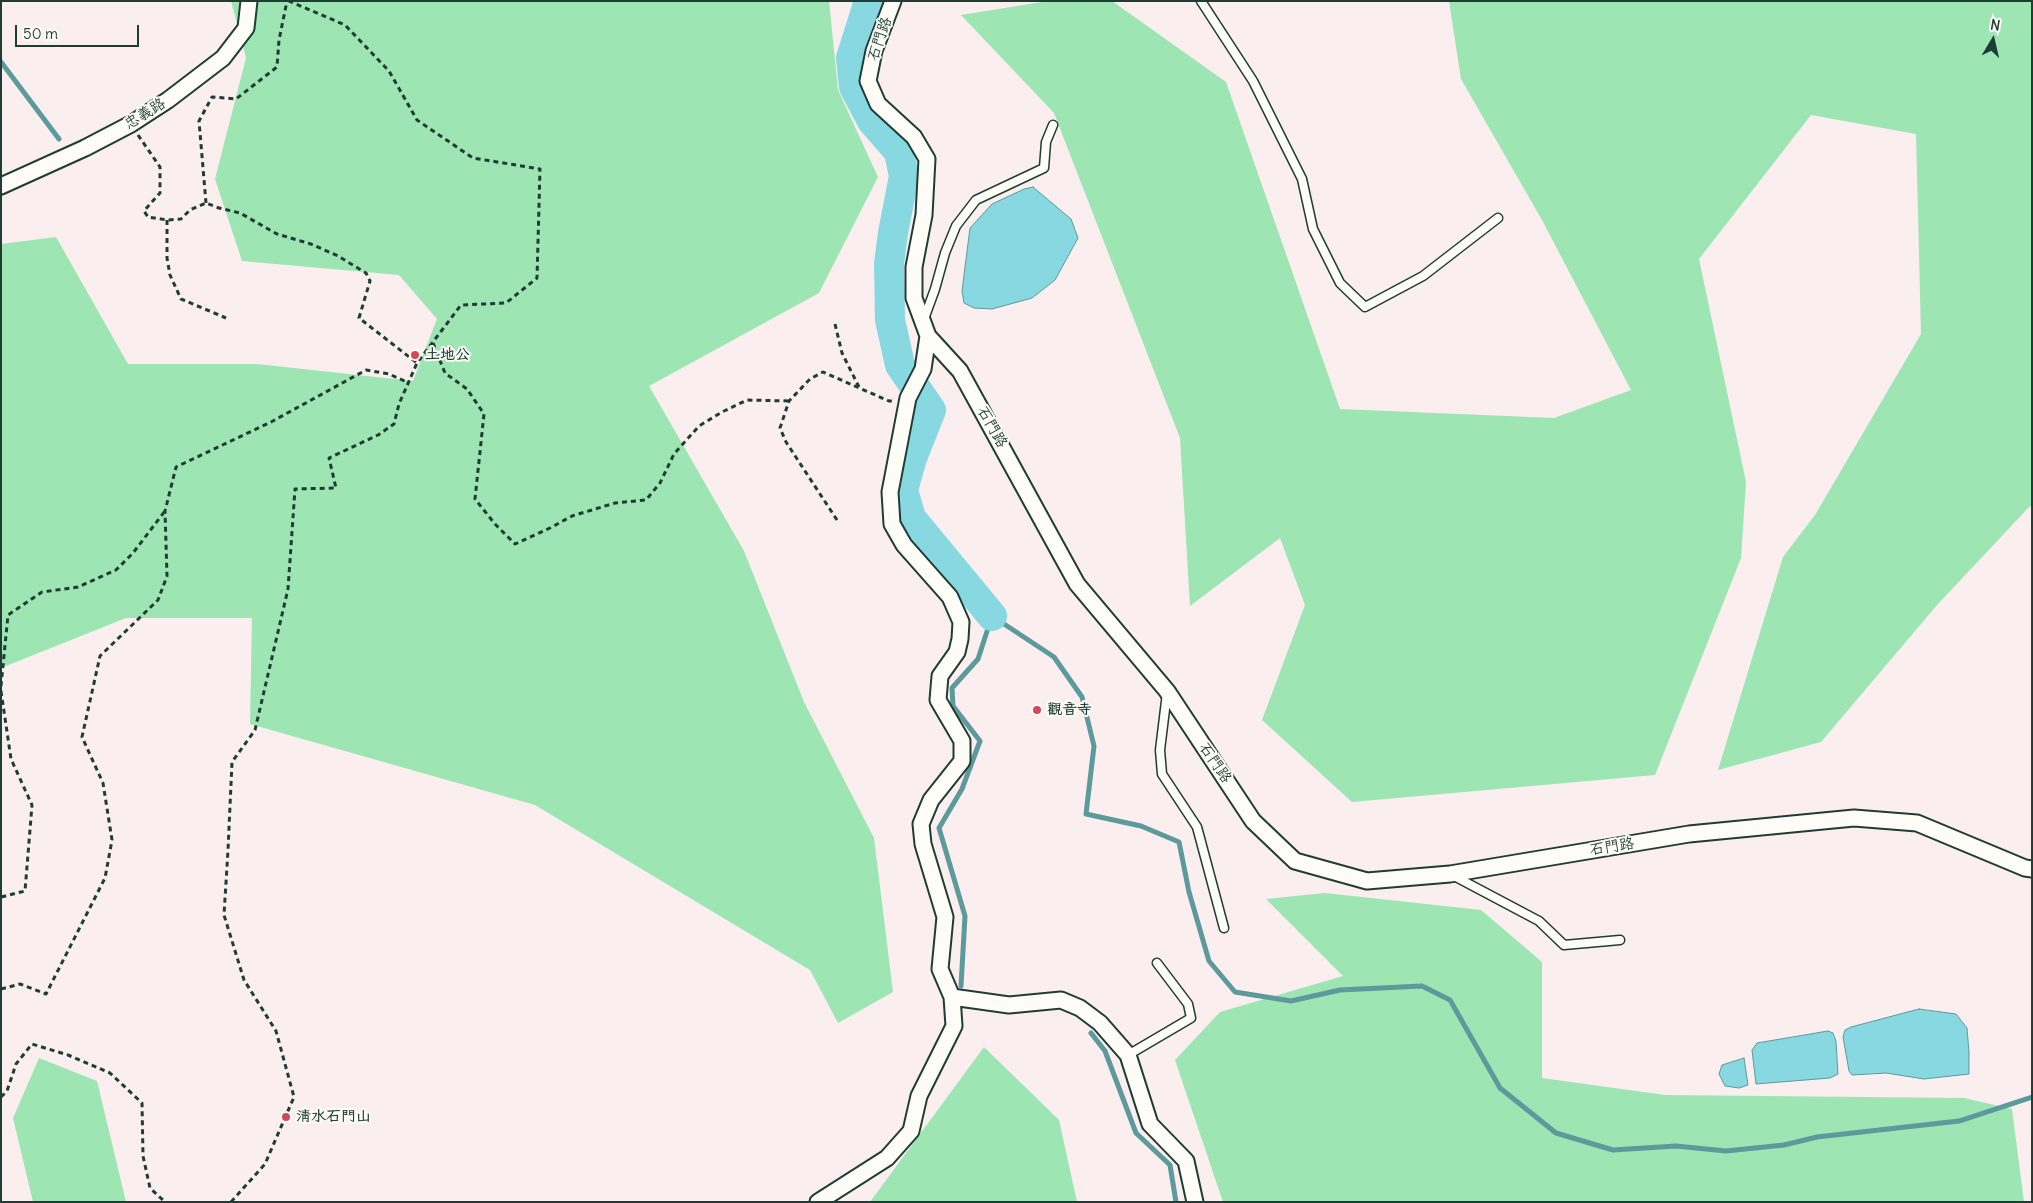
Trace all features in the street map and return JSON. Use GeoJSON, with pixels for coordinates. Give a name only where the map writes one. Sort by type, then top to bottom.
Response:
{"type":"FeatureCollection","features":[{"type":"Feature","properties":{"kind":"street","name":"忠義路"},"geometry":{"type":"LineString","coordinates":[[1,186],[71,155],[130,124],[168,100],[224,58],[246,28],[249,1]]}},
{"type":"Feature","properties":{"kind":"street","name":"石門路"},"geometry":{"type":"LineString","coordinates":[[893,1],[874,51],[868,81],[878,104],[914,137],[927,159],[924,215],[914,267],[914,298],[928,336],[960,371],[1077,584],[1167,691],[1254,821],[1295,861],[1367,881],[1450,874],[1689,834],[1854,818],[1917,823],[2025,868],[2032,869]]}},
{"type":"Feature","properties":{"kind":"street"},"geometry":{"type":"LineString","coordinates":[[818,1202],[887,1158],[911,1131],[920,1096],[954,1026],[952,997],[940,970],[945,917],[923,844],[921,824],[931,800],[962,761],[962,741],[938,700],[940,676],[957,652],[961,622],[950,597],[904,545],[892,524],[890,492],[908,398],[923,369],[928,336]]}},
{"type":"Feature","properties":{"kind":"street"},"geometry":{"type":"LineString","coordinates":[[952,997],[1009,1005],[1061,1000],[1080,1008],[1100,1023],[1128,1055],[1150,1124],[1186,1161],[1195,1202]]}},
{"type":"Feature","properties":{"kind":"lane"},"geometry":{"type":"LineString","coordinates":[[1201,1],[1253,81],[1302,179],[1313,229],[1340,283],[1365,307],[1423,276],[1498,218]]}},
{"type":"Feature","properties":{"kind":"lane"},"geometry":{"type":"LineString","coordinates":[[923,320],[956,226],[976,200],[1044,168],[1046,142],[1053,125]]}},
{"type":"Feature","properties":{"kind":"lane"},"geometry":{"type":"LineString","coordinates":[[1167,691],[1160,750],[1162,774],[1197,827],[1224,928]]}},
{"type":"Feature","properties":{"kind":"lane"},"geometry":{"type":"LineString","coordinates":[[1450,874],[1486,891],[1539,921],[1564,945],[1620,940]]}},
{"type":"Feature","properties":{"kind":"lane"},"geometry":{"type":"LineString","coordinates":[[1128,1055],[1191,1018],[1188,1004],[1157,963]]}},
{"type":"Feature","properties":{"kind":"path"},"geometry":{"type":"LineString","coordinates":[[206,203],[199,121],[212,97],[236,99],[277,67],[279,40],[288,1],[345,25],[389,71],[418,120],[473,158],[540,169],[537,278],[506,304],[461,305],[417,363],[399,404],[394,424],[378,435],[329,458],[336,488],[295,489],[286,599],[255,730],[232,762],[224,915],[244,980],[276,1031],[294,1097],[265,1164],[231,1202]]}},
{"type":"Feature","properties":{"kind":"path"},"geometry":{"type":"LineString","coordinates":[[130,124],[160,167],[160,193],[144,211],[148,217],[167,220],[181,219],[190,210],[206,203],[240,213],[277,234],[312,244],[338,256],[366,274],[370,281],[359,318],[417,363]]}},
{"type":"Feature","properties":{"kind":"path"},"geometry":{"type":"LineString","coordinates":[[167,220],[167,258],[170,274],[181,299],[226,318]]}},
{"type":"Feature","properties":{"kind":"path"},"geometry":{"type":"LineString","coordinates":[[835,324],[842,353],[859,388]]}},
{"type":"Feature","properties":{"kind":"path"},"geometry":{"type":"LineString","coordinates":[[433,343],[445,373],[467,389],[484,414],[475,499],[495,524],[515,544],[572,516],[615,503],[646,500],[660,483],[674,454],[699,426],[747,400],[789,401]]}},
{"type":"Feature","properties":{"kind":"path"},"geometry":{"type":"LineString","coordinates":[[1,989],[20,984],[46,994],[105,878],[112,840],[103,783],[82,737],[100,656],[158,600],[167,576],[166,511],[176,467],[271,422],[366,370],[389,374],[409,383]]}},
{"type":"Feature","properties":{"kind":"path"},"geometry":{"type":"LineString","coordinates":[[837,520],[786,442],[780,428],[789,401],[810,379],[822,372],[890,401],[908,398]]}},
{"type":"Feature","properties":{"kind":"path"},"geometry":{"type":"LineString","coordinates":[[1,686],[8,615],[42,592],[78,587],[116,570],[133,553],[166,511]]}},
{"type":"Feature","properties":{"kind":"path"},"geometry":{"type":"LineString","coordinates":[[1,691],[11,759],[32,805],[25,891],[1,897]]}},
{"type":"Feature","properties":{"kind":"path"},"geometry":{"type":"LineString","coordinates":[[1,1097],[7,1091],[16,1064],[32,1044],[110,1073],[142,1103],[144,1156],[150,1188],[165,1202]]}},
{"type":"Feature","properties":{"kind":"green space"},"geometry":{"type":"Polygon","coordinates":[[[231,1],[829,1],[838,90],[878,177],[819,293],[649,386],[744,551],[804,702],[874,838],[893,992],[838,1023],[810,970],[535,805],[250,724],[252,618],[126,618],[1,668],[1,244],[56,237],[128,364],[257,364],[413,381],[437,319],[399,275],[242,261],[215,179],[246,58],[231,1]]]}},
{"type":"Feature","properties":{"kind":"green space"},"geometry":{"type":"Polygon","coordinates":[[[1048,1],[1112,1],[1226,82],[1340,409],[1554,418],[1631,390],[1542,220],[1461,79],[1449,1],[2032,1],[2032,508],[2030,506],[1937,605],[1821,742],[1718,770],[1783,557],[1815,515],[1921,334],[1916,134],[1811,115],[1699,259],[1746,482],[1741,558],[1655,775],[1352,802],[1262,720],[1305,605],[1280,538],[1190,606],[1180,438],[1054,113],[961,15],[1048,1]]]}},
{"type":"Feature","properties":{"kind":"green space"},"geometry":{"type":"Polygon","coordinates":[[[1325,893],[1481,910],[1542,962],[1542,1078],[1665,1095],[1964,1098],[2012,1109],[2024,1202],[1223,1202],[1175,1060],[1220,1012],[1343,976],[1266,899],[1325,893]]]}},
{"type":"Feature","properties":{"kind":"green space"},"geometry":{"type":"Polygon","coordinates":[[[984,1047],[1059,1120],[1077,1202],[870,1202],[984,1047]]]}},
{"type":"Feature","properties":{"kind":"green space"},"geometry":{"type":"Polygon","coordinates":[[[39,1058],[97,1081],[126,1202],[33,1202],[13,1118],[39,1058]]]}},
{"type":"Feature","properties":{"kind":"water"},"geometry":{"type":"Polygon","coordinates":[[[1033,187],[1071,219],[1078,238],[1055,280],[1032,298],[992,309],[974,308],[964,303],[962,291],[970,228],[992,204],[1024,189],[1033,187]]]}},
{"type":"Feature","properties":{"kind":"water"},"geometry":{"type":"Polygon","coordinates":[[[1919,1009],[1956,1014],[1967,1028],[1969,1074],[1924,1079],[1886,1073],[1852,1075],[1849,1071],[1843,1037],[1845,1030],[1919,1009]]]}},
{"type":"Feature","properties":{"kind":"water"},"geometry":{"type":"Polygon","coordinates":[[[1828,1031],[1833,1033],[1836,1041],[1838,1074],[1830,1078],[1756,1084],[1752,1050],[1757,1043],[1828,1031]]]}},
{"type":"Feature","properties":{"kind":"water"},"geometry":{"type":"Polygon","coordinates":[[[1744,1058],[1748,1085],[1739,1088],[1725,1086],[1719,1074],[1722,1065],[1744,1058]]]}},
{"type":"Feature","properties":{"kind":"waterway"},"geometry":{"type":"LineString","coordinates":[[869,1],[851,58],[854,87],[872,121],[899,152],[904,176],[889,264],[890,320],[900,365],[931,410],[912,458],[903,490],[911,518],[992,616]]}},
{"type":"Feature","properties":{"kind":"waterway"},"geometry":{"type":"LineString","coordinates":[[1,62],[59,139]]}},
{"type":"Feature","properties":{"kind":"waterway"},"geometry":{"type":"LineString","coordinates":[[961,986],[965,916],[939,828],[962,789],[980,741],[953,706],[952,688],[978,659],[992,616],[1054,657],[1082,697],[1094,746],[1086,814],[1141,826],[1179,842],[1189,892],[1209,961],[1235,992],[1291,1001],[1340,990],[1422,986],[1450,1000],[1500,1088],[1556,1133],[1613,1150],[1676,1146],[1726,1151],[1784,1145],[1817,1137],[1959,1121],[2032,1097]]}},
{"type":"Feature","properties":{"kind":"waterway"},"geometry":{"type":"LineString","coordinates":[[1091,1033],[1105,1051],[1136,1133],[1170,1165],[1176,1202]]}},
{"type":"Feature","properties":{"kind":"place","name":"土地公"},"geometry":{"type":"Point","coordinates":[415,355]}},
{"type":"Feature","properties":{"kind":"place","name":"觀音寺"},"geometry":{"type":"Point","coordinates":[1037,710]}},
{"type":"Feature","properties":{"kind":"place","name":"清水石門山"},"geometry":{"type":"Point","coordinates":[286,1117]}}]}
